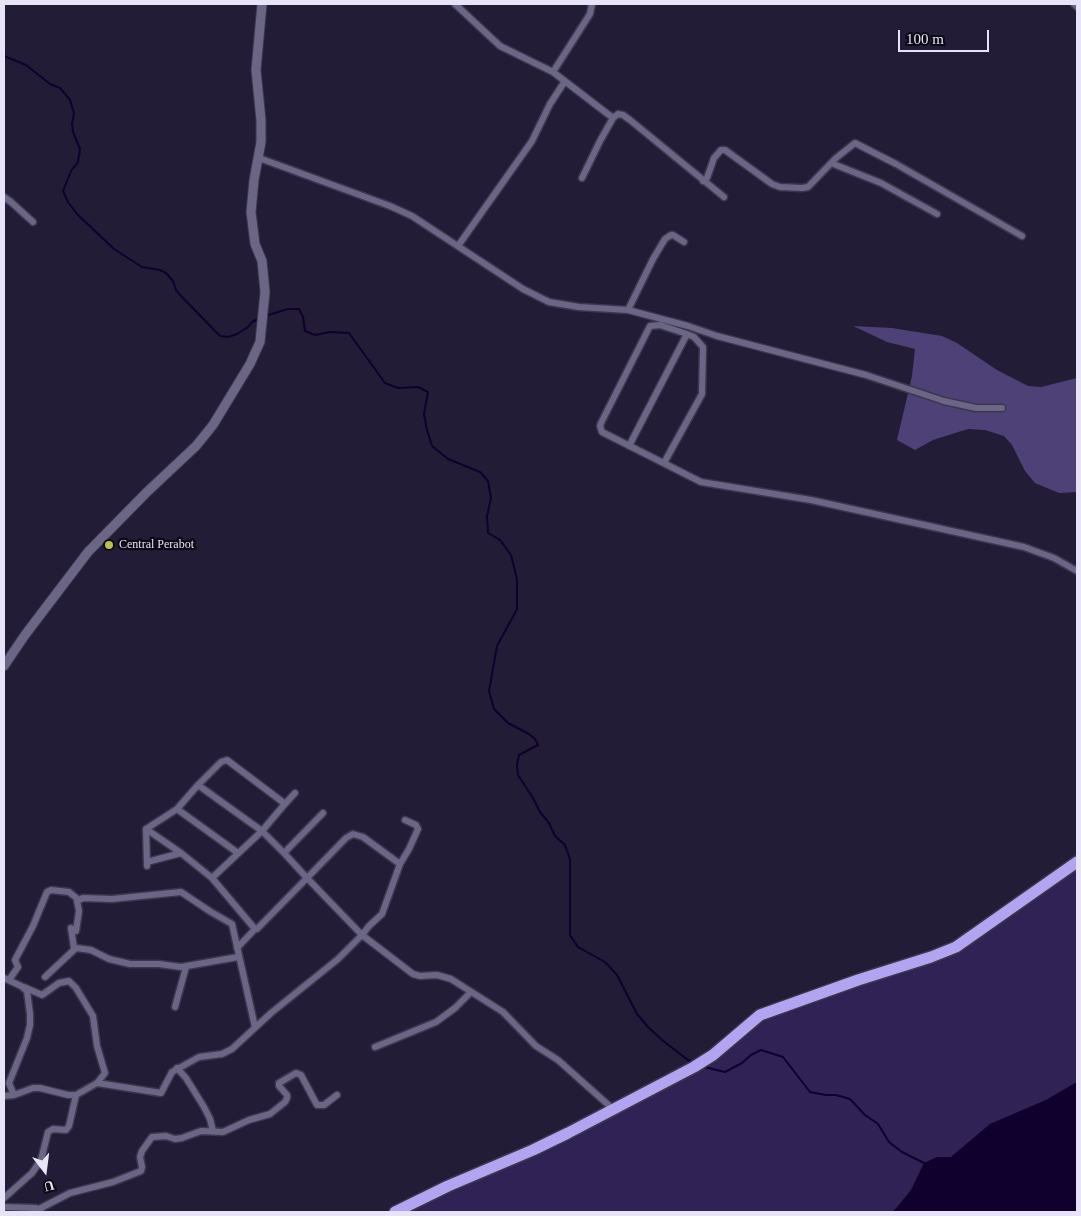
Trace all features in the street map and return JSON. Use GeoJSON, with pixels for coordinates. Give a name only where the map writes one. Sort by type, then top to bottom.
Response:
{"type":"FeatureCollection","features":[{"type":"Feature","properties":{"kind":"highway"},"geometry":{"type":"LineString","coordinates":[[396,1212],[448,1186],[532,1150],[614,1110],[698,1065],[763,1014],[956,947],[1077,862]]}},
{"type":"Feature","properties":{"kind":"street"},"geometry":{"type":"LineString","coordinates":[[4,666],[88,552],[146,492],[196,446],[213,425],[260,342],[265,292],[262,261],[256,244],[250,212],[261,142],[261,120],[256,70],[262,4]]}},
{"type":"Feature","properties":{"kind":"street"},"geometry":{"type":"LineString","coordinates":[[455,4],[500,46],[553,72],[613,118]]}},
{"type":"Feature","properties":{"kind":"street"},"geometry":{"type":"LineString","coordinates":[[553,72],[590,14],[592,4]]}},
{"type":"Feature","properties":{"kind":"street"},"geometry":{"type":"LineString","coordinates":[[1074,4],[1077,7]]}},
{"type":"Feature","properties":{"kind":"street"},"geometry":{"type":"LineString","coordinates":[[458,246],[532,141],[550,104],[565,81]]}},
{"type":"Feature","properties":{"kind":"street"},"geometry":{"type":"LineString","coordinates":[[582,178],[600,141],[613,118],[618,114],[630,120],[724,198]]}},
{"type":"Feature","properties":{"kind":"street"},"geometry":{"type":"LineString","coordinates":[[703,181],[707,178],[714,158],[722,150],[725,150],[772,184],[789,188],[802,188],[808,186],[850,146],[857,144],[896,164],[1022,236]]}},
{"type":"Feature","properties":{"kind":"street"},"geometry":{"type":"LineString","coordinates":[[259,158],[390,206],[412,216],[523,289],[549,302],[579,307],[628,310],[717,336],[866,375],[944,401],[976,408],[1002,408]]}},
{"type":"Feature","properties":{"kind":"street"},"geometry":{"type":"LineString","coordinates":[[831,163],[881,183],[937,214]]}},
{"type":"Feature","properties":{"kind":"street"},"geometry":{"type":"LineString","coordinates":[[4,197],[33,222]]}},
{"type":"Feature","properties":{"kind":"street"},"geometry":{"type":"LineString","coordinates":[[628,310],[665,239],[671,234],[684,242]]}},
{"type":"Feature","properties":{"kind":"street"},"geometry":{"type":"LineString","coordinates":[[664,463],[702,394],[703,347],[694,337],[660,325],[650,326],[600,426],[602,432],[691,478],[708,484],[811,500],[1024,547],[1054,558],[1077,571]]}},
{"type":"Feature","properties":{"kind":"street"},"geometry":{"type":"LineString","coordinates":[[629,446],[686,334]]}},
{"type":"Feature","properties":{"kind":"street"},"geometry":{"type":"LineString","coordinates":[[146,829],[177,809],[221,762],[227,760],[283,801],[284,805]]}},
{"type":"Feature","properties":{"kind":"street"},"geometry":{"type":"LineString","coordinates":[[198,785],[262,831],[362,935],[413,974],[446,977],[503,1012],[536,1046],[558,1060],[614,1110]]}},
{"type":"Feature","properties":{"kind":"street"},"geometry":{"type":"LineString","coordinates":[[212,878],[262,831],[295,793]]}},
{"type":"Feature","properties":{"kind":"street"},"geometry":{"type":"LineString","coordinates":[[177,809],[238,853]]}},
{"type":"Feature","properties":{"kind":"street"},"geometry":{"type":"LineString","coordinates":[[284,853],[323,813]]}},
{"type":"Feature","properties":{"kind":"street"},"geometry":{"type":"LineString","coordinates":[[97,1083],[161,1093],[168,1077],[177,1068],[199,1057],[228,1052],[255,1027],[338,959],[382,914],[400,864],[418,829],[416,825],[405,820]]}},
{"type":"Feature","properties":{"kind":"street"},"geometry":{"type":"LineString","coordinates":[[146,829],[181,853],[212,878],[255,929]]}},
{"type":"Feature","properties":{"kind":"street"},"geometry":{"type":"LineString","coordinates":[[146,829],[147,864],[181,853]]}},
{"type":"Feature","properties":{"kind":"street"},"geometry":{"type":"LineString","coordinates":[[236,948],[346,838],[353,834],[363,837],[400,864]]}},
{"type":"Feature","properties":{"kind":"street"},"geometry":{"type":"LineString","coordinates":[[4,1096],[14,1095],[34,1088],[76,1095],[97,1083],[105,1075],[93,1016],[76,988],[67,980],[59,983],[42,995],[6,979],[18,968],[14,960],[33,926],[47,892],[51,890],[69,892],[79,900]]}},
{"type":"Feature","properties":{"kind":"street"},"geometry":{"type":"LineString","coordinates":[[79,900],[83,898],[112,899],[181,892],[210,912],[232,924],[255,1027]]}},
{"type":"Feature","properties":{"kind":"street"},"geometry":{"type":"LineString","coordinates":[[45,976],[70,954],[74,948],[71,928],[76,931],[79,910],[77,901],[79,900]]}},
{"type":"Feature","properties":{"kind":"street"},"geometry":{"type":"LineString","coordinates":[[74,948],[91,950],[109,959],[130,964],[159,964],[186,967],[238,957]]}},
{"type":"Feature","properties":{"kind":"street"},"geometry":{"type":"LineString","coordinates":[[175,1008],[186,967]]}},
{"type":"Feature","properties":{"kind":"street"},"geometry":{"type":"LineString","coordinates":[[14,1095],[9,1083],[27,1038],[31,1020],[28,994],[24,987]]}},
{"type":"Feature","properties":{"kind":"street"},"geometry":{"type":"LineString","coordinates":[[375,1047],[436,1022],[455,1008],[471,992]]}},
{"type":"Feature","properties":{"kind":"street"},"geometry":{"type":"LineString","coordinates":[[177,1068],[186,1078],[204,1107],[210,1119],[212,1131]]}},
{"type":"Feature","properties":{"kind":"street"},"geometry":{"type":"LineString","coordinates":[[4,1207],[40,1210],[70,1193],[113,1182],[140,1171],[142,1167],[140,1157],[142,1151],[152,1137],[166,1136],[175,1139],[201,1131],[223,1132],[249,1120],[270,1114],[285,1102],[287,1098],[279,1086],[280,1083],[296,1074],[301,1075],[317,1106],[324,1105],[337,1095]]}},
{"type":"Feature","properties":{"kind":"street"},"geometry":{"type":"LineString","coordinates":[[4,1198],[32,1173],[41,1160],[48,1132],[53,1129],[64,1130],[68,1128],[75,1106],[76,1095]]}},
{"type":"Feature","properties":{"kind":"shaded area"},"geometry":{"type":"Polygon","coordinates":[[[853,326],[892,328],[942,336],[957,343],[997,370],[1028,386],[1041,387],[1077,378],[1077,492],[1059,493],[1035,483],[1025,471],[1012,445],[1004,436],[985,430],[968,429],[933,440],[915,450],[897,440],[912,376],[915,349],[887,342],[853,326]]]}},
{"type":"Feature","properties":{"kind":"shaded area"},"geometry":{"type":"Polygon","coordinates":[[[1077,866],[1077,1082],[1046,1100],[990,1124],[951,1157],[937,1157],[924,1163],[911,1190],[893,1212],[403,1212],[598,1122],[714,1061],[760,1016],[948,955],[1077,866]]]}},
{"type":"Feature","properties":{"kind":"shaded area"},"geometry":{"type":"Polygon","coordinates":[[[1077,1082],[1077,1212],[893,1212],[911,1190],[924,1163],[937,1157],[951,1157],[990,1124],[1046,1100],[1077,1082]]]}},
{"type":"Feature","properties":{"kind":"waterway"},"geometry":{"type":"LineString","coordinates":[[4,56],[26,65],[50,84],[60,88],[70,100],[74,113],[73,132],[80,149],[78,162],[71,171],[63,191],[77,214],[114,249],[142,267],[166,273],[173,281],[176,290],[220,336],[228,337],[237,334],[258,319]]}},
{"type":"Feature","properties":{"kind":"waterway"},"geometry":{"type":"LineString","coordinates":[[265,316],[288,309],[299,309],[303,317],[305,331],[315,335],[330,332],[349,333],[385,383],[398,388],[418,387],[428,392],[424,414],[432,446],[448,459],[480,472],[488,481],[491,498],[487,516],[488,533],[500,540],[511,555],[517,579],[517,609],[497,646],[489,691],[494,709],[508,723],[529,734],[538,745],[519,755],[518,775],[540,812],[549,823],[555,836],[565,845],[570,859],[570,935],[578,947],[605,962],[617,975],[637,1014],[648,1027],[662,1040],[693,1062]]}},
{"type":"Feature","properties":{"kind":"waterway"},"geometry":{"type":"LineString","coordinates":[[704,1067],[725,1072],[761,1050],[783,1057],[810,1092],[836,1095],[850,1099],[865,1115],[878,1124],[889,1142],[902,1152],[924,1163]]}},
{"type":"Feature","properties":{"kind":"place","name":"Central Perabot"},"geometry":{"type":"Point","coordinates":[109,545]}}]}
